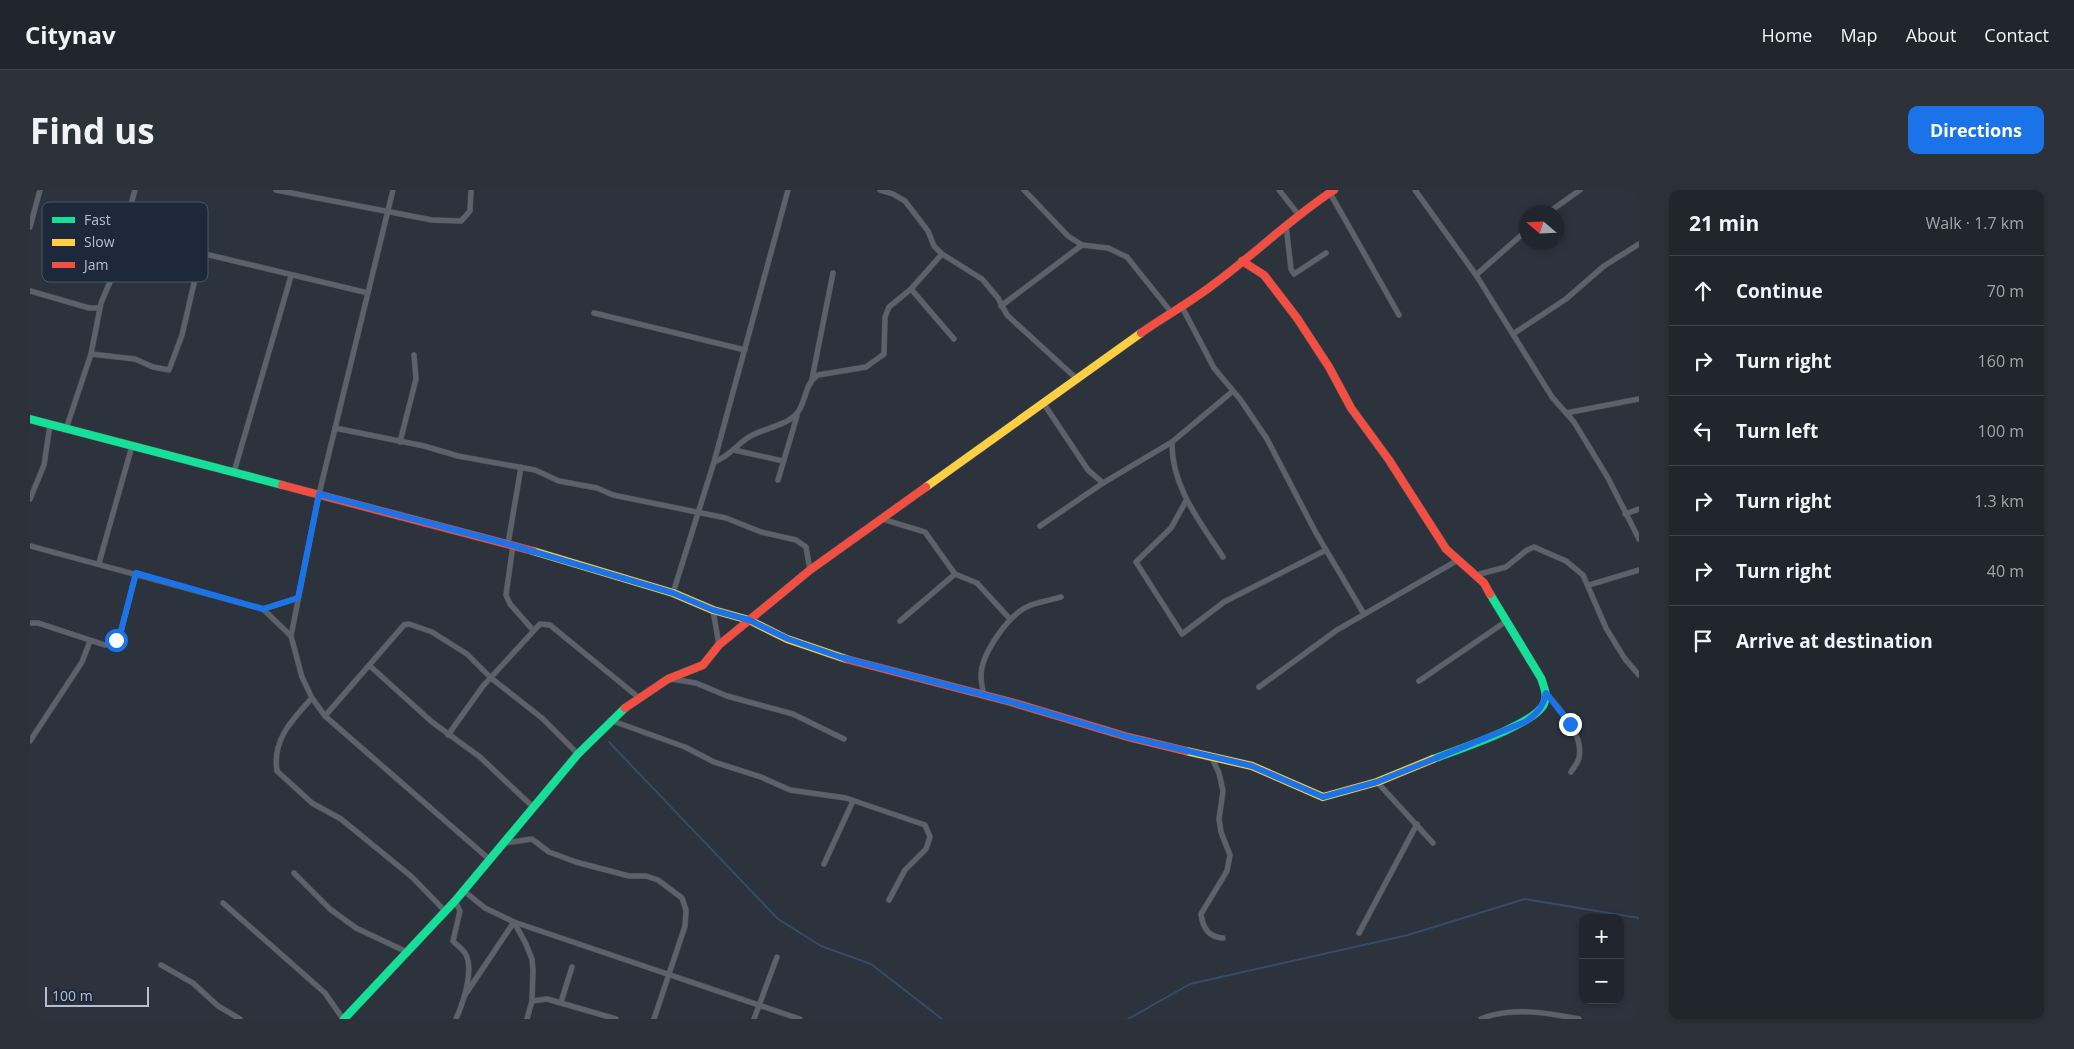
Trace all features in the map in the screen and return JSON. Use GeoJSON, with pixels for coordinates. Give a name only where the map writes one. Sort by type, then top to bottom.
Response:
{"type":"FeatureCollection","features":[{"type":"Feature","properties":{"kind":"street"},"geometry":{"type":"LineString","coordinates":[[30,227],[40,190]]}},
{"type":"Feature","properties":{"kind":"street"},"geometry":{"type":"LineString","coordinates":[[276,190],[432,220],[461,221],[470,211],[471,190]]}},
{"type":"Feature","properties":{"kind":"street"},"geometry":{"type":"LineString","coordinates":[[393,190],[319,494],[291,636],[302,677],[312,698],[325,716],[489,858]]}},
{"type":"Feature","properties":{"kind":"street"},"geometry":{"type":"LineString","coordinates":[[673,593],[714,462],[788,190]]}},
{"type":"Feature","properties":{"kind":"street"},"geometry":{"type":"LineString","coordinates":[[880,190],[893,194],[905,201],[928,231],[934,246],[942,254],[982,279],[998,298],[1007,316],[1078,381]]}},
{"type":"Feature","properties":{"kind":"street"},"geometry":{"type":"LineString","coordinates":[[1024,190],[1052,222],[1068,236],[1082,245],[1108,248],[1127,257],[1171,312]]}},
{"type":"Feature","properties":{"kind":"street"},"geometry":{"type":"LineString","coordinates":[[1279,190],[1298,214]]}},
{"type":"Feature","properties":{"kind":"street"},"geometry":{"type":"LineString","coordinates":[[1415,190],[1476,275],[1552,397],[1566,413],[1592,450],[1639,539]]}},
{"type":"Feature","properties":{"kind":"street"},"geometry":{"type":"LineString","coordinates":[[1559,205],[1580,190]]}},
{"type":"Feature","properties":{"kind":"street"},"geometry":{"type":"LineString","coordinates":[[223,903],[325,993],[344,1019],[455,901],[489,858],[578,754],[610,720],[638,697],[668,679],[703,665],[719,645],[810,570],[1078,381],[1171,312],[1212,286],[1271,240],[1298,214],[1332,192],[1399,315]]}},
{"type":"Feature","properties":{"kind":"street"},"geometry":{"type":"LineString","coordinates":[[1286,225],[1291,268],[1294,274],[1326,253]]}},
{"type":"Feature","properties":{"kind":"street"},"geometry":{"type":"LineString","coordinates":[[1476,275],[1519,237]]}},
{"type":"Feature","properties":{"kind":"street"},"geometry":{"type":"LineString","coordinates":[[1513,334],[1570,296],[1604,266],[1639,244]]}},
{"type":"Feature","properties":{"kind":"street"},"geometry":{"type":"LineString","coordinates":[[1001,306],[1082,245]]}},
{"type":"Feature","properties":{"kind":"street"},"geometry":{"type":"LineString","coordinates":[[812,379],[818,375],[866,367],[884,354],[885,317],[889,307],[911,289],[942,254]]}},
{"type":"Feature","properties":{"kind":"street"},"geometry":{"type":"LineString","coordinates":[[208,256],[368,293]]}},
{"type":"Feature","properties":{"kind":"street"},"geometry":{"type":"LineString","coordinates":[[1242,261],[1264,275],[1297,318],[1329,367],[1351,408],[1389,460],[1446,549],[1484,584],[1505,622],[1541,678],[1546,693],[1570,724],[1577,739],[1579,758],[1571,772]]}},
{"type":"Feature","properties":{"kind":"street"},"geometry":{"type":"LineString","coordinates":[[778,480],[799,412],[812,379],[833,273]]}},
{"type":"Feature","properties":{"kind":"street"},"geometry":{"type":"LineString","coordinates":[[234,472],[291,276]]}},
{"type":"Feature","properties":{"kind":"street"},"geometry":{"type":"LineString","coordinates":[[66,429],[91,354],[100,308],[109,282]]}},
{"type":"Feature","properties":{"kind":"street"},"geometry":{"type":"LineString","coordinates":[[91,354],[135,359],[153,367],[169,370],[182,335],[194,282]]}},
{"type":"Feature","properties":{"kind":"street"},"geometry":{"type":"LineString","coordinates":[[911,289],[954,339]]}},
{"type":"Feature","properties":{"kind":"street"},"geometry":{"type":"LineString","coordinates":[[30,291],[89,308],[100,308]]}},
{"type":"Feature","properties":{"kind":"street"},"geometry":{"type":"LineString","coordinates":[[1181,305],[1214,368],[1267,439],[1326,550],[1364,614]]}},
{"type":"Feature","properties":{"kind":"street"},"geometry":{"type":"LineString","coordinates":[[89,308],[99,319]]}},
{"type":"Feature","properties":{"kind":"street"},"geometry":{"type":"LineString","coordinates":[[594,313],[745,350]]}},
{"type":"Feature","properties":{"kind":"street"},"geometry":{"type":"LineString","coordinates":[[400,442],[416,379],[414,355]]}},
{"type":"Feature","properties":{"kind":"street"},"geometry":{"type":"LineString","coordinates":[[1040,526],[1103,483],[1172,442],[1232,391]]}},
{"type":"Feature","properties":{"kind":"street"},"geometry":{"type":"LineString","coordinates":[[1566,413],[1639,399]]}},
{"type":"Feature","properties":{"kind":"street"},"geometry":{"type":"LineString","coordinates":[[1044,404],[1088,470],[1103,483]]}},
{"type":"Feature","properties":{"kind":"street"},"geometry":{"type":"LineString","coordinates":[[714,462],[724,459],[750,437],[793,418],[799,412]]}},
{"type":"Feature","properties":{"kind":"street"},"geometry":{"type":"LineString","coordinates":[[30,419],[510,544],[673,593],[713,610],[749,620],[788,639],[840,657],[1088,726],[1212,758],[1252,766],[1323,797],[1377,782],[1525,722],[1537,713],[1544,704],[1546,693]]}},
{"type":"Feature","properties":{"kind":"street"},"geometry":{"type":"LineString","coordinates":[[30,499],[44,465],[50,425]]}},
{"type":"Feature","properties":{"kind":"street"},"geometry":{"type":"LineString","coordinates":[[335,428],[458,456],[535,470],[572,485],[597,488],[612,496],[726,518],[761,532],[796,540],[806,547],[810,570]]}},
{"type":"Feature","properties":{"kind":"street"},"geometry":{"type":"LineString","coordinates":[[1172,442],[1172,458],[1186,501],[1223,557]]}},
{"type":"Feature","properties":{"kind":"street"},"geometry":{"type":"LineString","coordinates":[[99,563],[132,446]]}},
{"type":"Feature","properties":{"kind":"street"},"geometry":{"type":"LineString","coordinates":[[734,450],[783,461]]}},
{"type":"Feature","properties":{"kind":"street"},"geometry":{"type":"LineString","coordinates":[[521,467],[510,544],[506,595],[510,604],[533,630]]}},
{"type":"Feature","properties":{"kind":"street"},"geometry":{"type":"LineString","coordinates":[[1186,501],[1170,528],[1136,562],[1182,634],[1224,602],[1326,550]]}},
{"type":"Feature","properties":{"kind":"street"},"geometry":{"type":"LineString","coordinates":[[1625,514],[1639,509]]}},
{"type":"Feature","properties":{"kind":"street"},"geometry":{"type":"LineString","coordinates":[[882,518],[925,532],[955,574],[977,582],[1010,620]]}},
{"type":"Feature","properties":{"kind":"street"},"geometry":{"type":"LineString","coordinates":[[30,546],[136,573],[263,609],[291,636]]}},
{"type":"Feature","properties":{"kind":"street"},"geometry":{"type":"LineString","coordinates":[[1476,575],[1506,567],[1526,550],[1534,547],[1566,560],[1583,575],[1589,585],[1606,628],[1625,659],[1639,675]]}},
{"type":"Feature","properties":{"kind":"street"},"geometry":{"type":"LineString","coordinates":[[1259,687],[1337,630],[1458,560]]}},
{"type":"Feature","properties":{"kind":"street"},"geometry":{"type":"LineString","coordinates":[[1589,585],[1639,570]]}},
{"type":"Feature","properties":{"kind":"street"},"geometry":{"type":"LineString","coordinates":[[30,623],[38,623],[105,645],[111,644],[116,640],[121,631],[136,573]]}},
{"type":"Feature","properties":{"kind":"street"},"geometry":{"type":"LineString","coordinates":[[900,621],[955,574]]}},
{"type":"Feature","properties":{"kind":"street"},"geometry":{"type":"LineString","coordinates":[[984,696],[981,676],[986,658],[990,647],[1010,620],[1030,605],[1061,597]]}},
{"type":"Feature","properties":{"kind":"street"},"geometry":{"type":"LineString","coordinates":[[263,609],[298,598]]}},
{"type":"Feature","properties":{"kind":"street"},"geometry":{"type":"LineString","coordinates":[[713,610],[719,645]]}},
{"type":"Feature","properties":{"kind":"street"},"geometry":{"type":"LineString","coordinates":[[1419,681],[1505,622]]}},
{"type":"Feature","properties":{"kind":"street"},"geometry":{"type":"LineString","coordinates":[[325,716],[404,625],[409,624],[432,632],[467,654],[490,678],[542,718],[578,754]]}},
{"type":"Feature","properties":{"kind":"street"},"geometry":{"type":"LineString","coordinates":[[448,735],[490,678],[540,624],[550,625],[638,697]]}},
{"type":"Feature","properties":{"kind":"street"},"geometry":{"type":"LineString","coordinates":[[30,741],[82,662],[90,641]]}},
{"type":"Feature","properties":{"kind":"street"},"geometry":{"type":"LineString","coordinates":[[370,666],[448,735],[480,757],[533,807]]}},
{"type":"Feature","properties":{"kind":"street"},"geometry":{"type":"LineString","coordinates":[[668,679],[696,683],[727,696],[793,714],[844,739]]}},
{"type":"Feature","properties":{"kind":"street"},"geometry":{"type":"LineString","coordinates":[[312,698],[295,717],[276,747],[277,771],[312,803],[341,819],[412,877],[445,911]]}},
{"type":"Feature","properties":{"kind":"street"},"geometry":{"type":"LineString","coordinates":[[610,720],[685,747],[714,762],[761,777],[790,790],[846,798],[925,826],[930,837],[926,850],[905,870],[889,900]]}},
{"type":"Feature","properties":{"kind":"street"},"geometry":{"type":"LineString","coordinates":[[1212,758],[1219,772],[1223,791],[1219,819],[1221,832],[1230,855],[1227,871],[1201,914],[1206,930],[1213,937],[1223,938]]}},
{"type":"Feature","properties":{"kind":"street"},"geometry":{"type":"LineString","coordinates":[[1377,782],[1417,824],[1432,843]]}},
{"type":"Feature","properties":{"kind":"street"},"geometry":{"type":"LineString","coordinates":[[824,864],[853,801]]}},
{"type":"Feature","properties":{"kind":"street"},"geometry":{"type":"LineString","coordinates":[[1359,933],[1417,824]]}},
{"type":"Feature","properties":{"kind":"street"},"geometry":{"type":"LineString","coordinates":[[502,843],[532,839],[549,852],[576,862],[629,876],[646,876],[658,880],[682,898],[686,910],[684,926],[670,975],[654,1019]]}},
{"type":"Feature","properties":{"kind":"street"},"geometry":{"type":"LineString","coordinates":[[294,873],[330,909],[356,928],[407,952]]}},
{"type":"Feature","properties":{"kind":"street"},"geometry":{"type":"LineString","coordinates":[[464,890],[485,908],[514,922],[800,1019]]}},
{"type":"Feature","properties":{"kind":"street"},"geometry":{"type":"LineString","coordinates":[[455,901],[460,911],[454,941],[465,953],[468,962],[465,995]]}},
{"type":"Feature","properties":{"kind":"street"},"geometry":{"type":"LineString","coordinates":[[456,1019],[465,995],[514,922]]}},
{"type":"Feature","properties":{"kind":"street"},"geometry":{"type":"LineString","coordinates":[[514,922],[532,959],[532,1001],[527,1019]]}},
{"type":"Feature","properties":{"kind":"street"},"geometry":{"type":"LineString","coordinates":[[754,1019],[777,957]]}},
{"type":"Feature","properties":{"kind":"street"},"geometry":{"type":"LineString","coordinates":[[161,965],[193,983],[218,1006],[240,1019]]}},
{"type":"Feature","properties":{"kind":"street"},"geometry":{"type":"LineString","coordinates":[[562,1002],[572,967]]}},
{"type":"Feature","properties":{"kind":"street"},"geometry":{"type":"LineString","coordinates":[[532,1001],[548,999],[616,1019]]}},
{"type":"Feature","properties":{"kind":"street"},"geometry":{"type":"LineString","coordinates":[[1481,1019],[1490,1015],[1520,1012],[1579,1019]]}},
{"type":"Feature","properties":{"kind":"waterway"},"geometry":{"type":"LineString","coordinates":[[609,742],[778,919],[821,946],[871,964],[942,1019]]}},
{"type":"Feature","properties":{"kind":"waterway"},"geometry":{"type":"LineString","coordinates":[[1128,1019],[1190,984],[1408,935],[1525,899],[1639,918]]}},
{"type":"Feature","properties":{"kind":"traffic: fast"},"geometry":{"type":"LineString","coordinates":[[30,419],[282,485]]}},
{"type":"Feature","properties":{"kind":"traffic: fast"},"geometry":{"type":"LineString","coordinates":[[1433,759],[1511,728],[1526,720],[1544,704],[1546,694],[1541,678],[1490,594]]}},
{"type":"Feature","properties":{"kind":"traffic: fast"},"geometry":{"type":"LineString","coordinates":[[344,1019],[455,901],[578,754],[625,708]]}},
{"type":"Feature","properties":{"kind":"traffic: slow"},"geometry":{"type":"LineString","coordinates":[[926,487],[1141,333]]}},
{"type":"Feature","properties":{"kind":"traffic: slow"},"geometry":{"type":"LineString","coordinates":[[533,551],[673,593],[713,610],[749,620],[787,639],[846,659]]}},
{"type":"Feature","properties":{"kind":"traffic: slow"},"geometry":{"type":"LineString","coordinates":[[1186,751],[1252,766],[1323,797],[1377,782],[1433,759]]}},
{"type":"Feature","properties":{"kind":"traffic: jam"},"geometry":{"type":"LineString","coordinates":[[1141,333],[1205,291],[1303,212],[1334,190]]}},
{"type":"Feature","properties":{"kind":"traffic: jam"},"geometry":{"type":"LineString","coordinates":[[1242,261],[1264,275],[1297,318],[1329,367],[1351,408],[1389,460],[1446,549],[1484,583],[1490,594]]}},
{"type":"Feature","properties":{"kind":"traffic: jam"},"geometry":{"type":"LineString","coordinates":[[282,485],[533,551]]}},
{"type":"Feature","properties":{"kind":"traffic: jam"},"geometry":{"type":"LineString","coordinates":[[625,708],[668,679],[703,665],[719,645],[810,570],[926,487]]}},
{"type":"Feature","properties":{"kind":"traffic: jam"},"geometry":{"type":"LineString","coordinates":[[846,659],[1011,702],[1128,737],[1186,751]]}},
{"type":"Feature","properties":{"kind":"route"},"geometry":{"type":"LineString","coordinates":[[116,640],[121,631],[136,573],[263,609],[298,598],[319,494],[508,544],[673,593],[713,610],[749,620],[766,630],[788,639],[840,657],[1011,702],[1042,713],[1128,737],[1252,766],[1323,797],[1377,782],[1479,739],[1525,722],[1537,713],[1544,704],[1546,693],[1570,724]]}}]}
